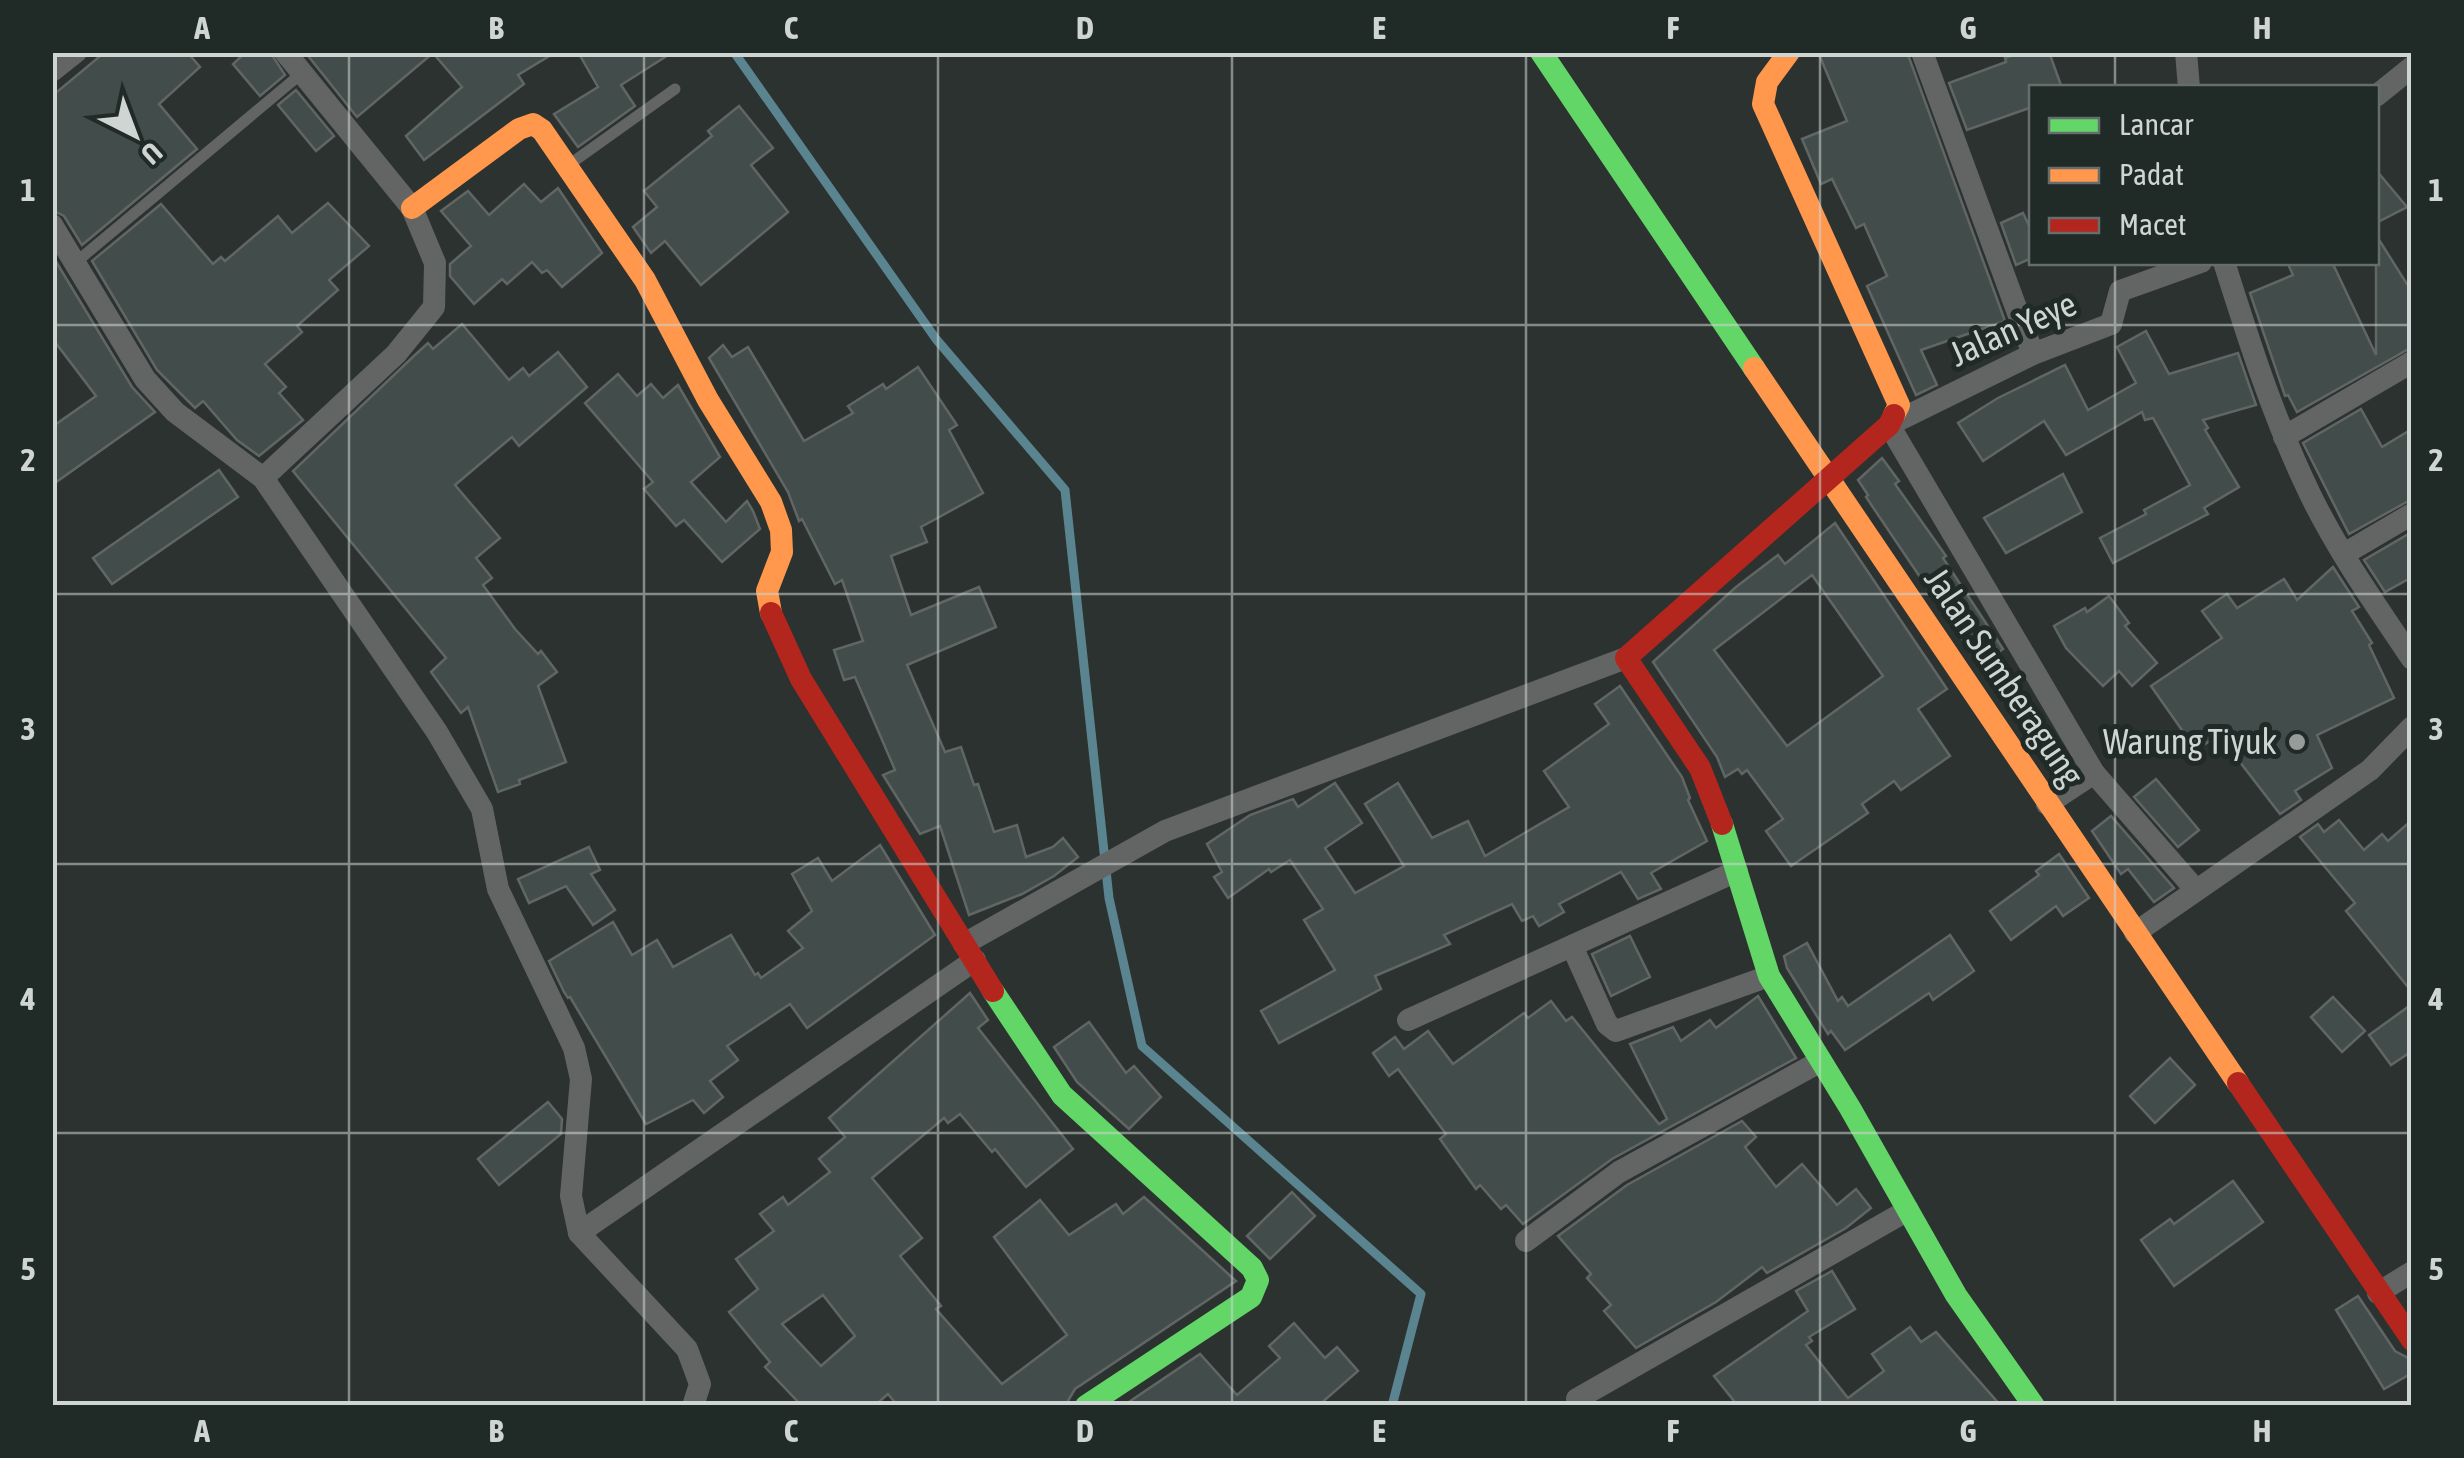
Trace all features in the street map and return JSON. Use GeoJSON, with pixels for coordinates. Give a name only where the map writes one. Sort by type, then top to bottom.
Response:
{"type":"FeatureCollection","features":[{"type":"Feature","properties":{"kind":"street"},"geometry":{"type":"LineString","coordinates":[[52,71],[76,52]]}},
{"type":"Feature","properties":{"kind":"street"},"geometry":{"type":"LineString","coordinates":[[263,478],[396,354],[434,307],[435,263],[412,208],[285,52]]}},
{"type":"Feature","properties":{"kind":"street","name":"Jalan Sumberagung"},"geometry":{"type":"LineString","coordinates":[[1541,52],[2048,804],[2142,928],[2412,1340]]}},
{"type":"Feature","properties":{"kind":"street"},"geometry":{"type":"LineString","coordinates":[[579,1233],[970,952],[1086,875],[1165,831],[1626,658],[1889,426],[1899,405],[1762,104],[1768,78],[1790,52]]}},
{"type":"Feature","properties":{"kind":"street"},"geometry":{"type":"LineString","coordinates":[[1922,52],[2033,354]]}},
{"type":"Feature","properties":{"kind":"street"},"geometry":{"type":"LineString","coordinates":[[2186,52],[2189,85]]}},
{"type":"Feature","properties":{"kind":"street"},"geometry":{"type":"LineString","coordinates":[[2379,94],[2412,67]]}},
{"type":"Feature","properties":{"kind":"street"},"geometry":{"type":"LineString","coordinates":[[412,208],[519,128],[532,124],[542,130],[644,280],[708,400],[771,502],[782,530],[782,552],[771,576],[768,604],[801,679],[970,952],[1062,1095],[1252,1268],[1258,1280],[1251,1297],[1095,1403]]}},
{"type":"Feature","properties":{"kind":"street"},"geometry":{"type":"LineString","coordinates":[[52,225],[155,390],[175,412],[263,478],[437,732],[482,809],[498,889],[574,1048],[581,1079],[572,1196],[579,1233],[687,1349],[700,1384],[693,1406]]}},
{"type":"Feature","properties":{"kind":"street","name":"Jalan Yeye"},"geometry":{"type":"LineString","coordinates":[[1889,426],[2033,354],[2111,324],[2120,291],[2193,265]]}},
{"type":"Feature","properties":{"kind":"street"},"geometry":{"type":"LineString","coordinates":[[2225,265],[2258,368],[2312,497],[2412,658]]}},
{"type":"Feature","properties":{"kind":"street"},"geometry":{"type":"LineString","coordinates":[[2284,437],[2412,362]]}},
{"type":"Feature","properties":{"kind":"street"},"geometry":{"type":"LineString","coordinates":[[1889,426],[2094,774],[2190,893]]}},
{"type":"Feature","properties":{"kind":"street"},"geometry":{"type":"LineString","coordinates":[[2344,554],[2412,514]]}},
{"type":"Feature","properties":{"kind":"street"},"geometry":{"type":"LineString","coordinates":[[1626,658],[1700,768],[1769,976],[1956,1294],[2034,1406]]}},
{"type":"Feature","properties":{"kind":"street"},"geometry":{"type":"LineString","coordinates":[[2142,928],[2370,770],[2412,728]]}},
{"type":"Feature","properties":{"kind":"street"},"geometry":{"type":"LineString","coordinates":[[2048,804],[2094,774]]}},
{"type":"Feature","properties":{"kind":"street"},"geometry":{"type":"LineString","coordinates":[[1408,1020],[1737,871]]}},
{"type":"Feature","properties":{"kind":"street"},"geometry":{"type":"LineString","coordinates":[[1572,946],[1607,1024],[1616,1031],[1769,976]]}},
{"type":"Feature","properties":{"kind":"street"},"geometry":{"type":"LineString","coordinates":[[1526,1240],[1619,1172],[1821,1061]]}},
{"type":"Feature","properties":{"kind":"street"},"geometry":{"type":"LineString","coordinates":[[1577,1399],[1908,1210]]}},
{"type":"Feature","properties":{"kind":"street"},"geometry":{"type":"LineString","coordinates":[[2378,1293],[2407,1276]]}},
{"type":"Feature","properties":{"kind":"lane"},"geometry":{"type":"LineString","coordinates":[[75,262],[302,73]]}},
{"type":"Feature","properties":{"kind":"lane"},"geometry":{"type":"LineString","coordinates":[[567,166],[674,89]]}},
{"type":"Feature","properties":{"kind":"building"},"geometry":{"type":"Polygon","coordinates":[[[105,52],[187,52],[200,67],[159,104],[197,149],[82,245],[64,216],[52,210],[52,96],[105,52]]]}},
{"type":"Feature","properties":{"kind":"building"},"geometry":{"type":"Polygon","coordinates":[[[246,52],[270,52],[285,75],[260,96],[233,64],[246,52]]]}},
{"type":"Feature","properties":{"kind":"building"},"geometry":{"type":"Polygon","coordinates":[[[305,52],[556,52],[518,75],[524,84],[424,160],[406,136],[462,87],[433,53],[357,117],[305,52]]]}},
{"type":"Feature","properties":{"kind":"building"},"geometry":{"type":"Polygon","coordinates":[[[578,52],[673,52],[621,85],[635,106],[578,147],[554,114],[598,87],[578,52]]]}},
{"type":"Feature","properties":{"kind":"building"},"geometry":{"type":"Polygon","coordinates":[[[1818,52],[1907,52],[2005,321],[1921,350],[1937,385],[1916,395],[1867,286],[1887,276],[1864,224],[1856,228],[1832,179],[1821,184],[1802,139],[1847,121],[1818,52]]]}},
{"type":"Feature","properties":{"kind":"building"},"geometry":{"type":"Polygon","coordinates":[[[2020,52],[2049,52],[2061,85],[2029,85],[2029,108],[1967,130],[1949,83],[2006,62],[2005,58],[2020,52]]]}},
{"type":"Feature","properties":{"kind":"building"},"geometry":{"type":"Polygon","coordinates":[[[296,90],[334,136],[316,151],[278,105],[296,90]]]}},
{"type":"Feature","properties":{"kind":"building"},"geometry":{"type":"Polygon","coordinates":[[[739,106],[773,148],[751,165],[788,212],[701,285],[665,241],[651,253],[633,227],[657,207],[644,191],[712,136],[708,131],[739,106]]]}},
{"type":"Feature","properties":{"kind":"building"},"geometry":{"type":"Polygon","coordinates":[[[2379,174],[2407,207],[2379,221],[2379,174]]]}},
{"type":"Feature","properties":{"kind":"building"},"geometry":{"type":"Polygon","coordinates":[[[524,184],[541,202],[558,188],[602,253],[562,287],[547,270],[542,273],[532,262],[507,284],[502,279],[474,304],[450,276],[450,264],[471,246],[441,211],[468,191],[489,215],[524,184]]]}},
{"type":"Feature","properties":{"kind":"building"},"geometry":{"type":"Polygon","coordinates":[[[328,203],[369,246],[329,280],[338,290],[297,326],[302,332],[265,364],[286,387],[279,393],[303,420],[259,456],[237,440],[203,401],[195,408],[157,370],[92,261],[161,204],[213,264],[221,257],[225,261],[278,216],[292,233],[328,203]]]}},
{"type":"Feature","properties":{"kind":"building"},"geometry":{"type":"Polygon","coordinates":[[[2023,213],[2029,226],[2029,259],[2016,265],[2001,223],[2023,213]]]}},
{"type":"Feature","properties":{"kind":"building"},"geometry":{"type":"Polygon","coordinates":[[[2379,240],[2412,292],[2412,347],[2297,412],[2285,396],[2250,293],[2293,275],[2288,265],[2333,265],[2376,355],[2379,240]]]}},
{"type":"Feature","properties":{"kind":"building"},"geometry":{"type":"Polygon","coordinates":[[[52,255],[132,387],[155,412],[52,485],[52,427],[96,396],[52,338],[52,255]]]}},
{"type":"Feature","properties":{"kind":"building"},"geometry":{"type":"Polygon","coordinates":[[[462,324],[509,380],[523,368],[529,376],[558,352],[587,387],[519,446],[512,437],[455,485],[500,538],[476,558],[492,578],[483,585],[515,629],[538,654],[541,651],[557,672],[538,686],[566,762],[498,792],[468,707],[461,713],[431,672],[446,658],[293,471],[428,343],[433,349],[462,324]]]}},
{"type":"Feature","properties":{"kind":"building"},"geometry":{"type":"Polygon","coordinates":[[[2146,331],[2169,374],[2238,353],[2256,405],[2203,420],[2239,487],[2204,508],[2208,514],[2113,563],[2100,538],[2190,485],[2153,418],[2145,420],[2142,412],[2066,455],[2044,421],[1983,461],[1958,423],[2065,365],[2088,410],[2136,383],[2117,347],[2146,331]]]}},
{"type":"Feature","properties":{"kind":"building"},"geometry":{"type":"Polygon","coordinates":[[[723,345],[732,357],[748,347],[804,441],[853,413],[848,406],[883,384],[886,389],[918,367],[957,425],[949,430],[983,493],[921,527],[927,542],[891,556],[911,615],[979,587],[996,627],[907,665],[945,752],[961,747],[994,832],[1017,825],[1026,857],[1053,847],[1063,838],[1078,857],[1054,876],[1022,894],[969,915],[940,826],[920,834],[883,775],[895,770],[855,677],[844,680],[834,650],[863,641],[842,580],[835,584],[802,519],[799,521],[788,492],[709,358],[723,345]]]}},
{"type":"Feature","properties":{"kind":"building"},"geometry":{"type":"Polygon","coordinates":[[[618,374],[637,396],[651,384],[663,398],[678,385],[720,457],[691,482],[726,522],[747,501],[753,511],[760,529],[722,562],[684,520],[676,526],[644,489],[653,482],[585,403],[618,374]]]}},
{"type":"Feature","properties":{"kind":"building"},"geometry":{"type":"Polygon","coordinates":[[[2361,409],[2382,447],[2412,429],[2412,499],[2349,534],[2303,443],[2361,409]]]}},
{"type":"Feature","properties":{"kind":"building"},"geometry":{"type":"Polygon","coordinates":[[[1882,458],[2003,649],[1980,666],[1866,497],[1858,480],[1882,458]]]}},
{"type":"Feature","properties":{"kind":"building"},"geometry":{"type":"Polygon","coordinates":[[[219,470],[238,497],[112,584],[93,558],[219,470]]]}},
{"type":"Feature","properties":{"kind":"building"},"geometry":{"type":"Polygon","coordinates":[[[2063,474],[2082,512],[2006,553],[1984,518],[2063,474]]]}},
{"type":"Feature","properties":{"kind":"building"},"geometry":{"type":"Polygon","coordinates":[[[1835,523],[1947,689],[1918,709],[1950,756],[1901,790],[1894,781],[1862,804],[1868,813],[1791,866],[1766,831],[1783,819],[1747,770],[1742,774],[1738,769],[1725,777],[1717,757],[1653,662],[1736,587],[1778,555],[1785,564],[1835,523]],[[1812,575],[1714,650],[1787,746],[1883,676],[1812,575]]]}},
{"type":"Feature","properties":{"kind":"building"},"geometry":{"type":"Polygon","coordinates":[[[2412,532],[2412,577],[2385,592],[2364,560],[2412,532]]]}},
{"type":"Feature","properties":{"kind":"building"},"geometry":{"type":"Polygon","coordinates":[[[2333,567],[2359,607],[2352,611],[2372,643],[2369,645],[2394,698],[2317,735],[2332,768],[2295,791],[2301,800],[2280,814],[2219,735],[2196,750],[2151,686],[2222,638],[2202,611],[2227,594],[2237,608],[2284,579],[2297,600],[2333,567]]]}},
{"type":"Feature","properties":{"kind":"building"},"geometry":{"type":"Polygon","coordinates":[[[2109,596],[2129,623],[2125,626],[2157,663],[2132,686],[2119,671],[2103,686],[2066,648],[2054,626],[2085,608],[2087,612],[2109,596]]]}},
{"type":"Feature","properties":{"kind":"building"},"geometry":{"type":"Polygon","coordinates":[[[1620,686],[1682,777],[1707,841],[1651,873],[1661,889],[1638,899],[1621,872],[1559,904],[1564,912],[1539,926],[1533,916],[1522,921],[1512,904],[1444,935],[1450,944],[1375,976],[1381,989],[1279,1043],[1261,1011],[1335,970],[1304,920],[1323,909],[1290,860],[1271,872],[1269,869],[1228,898],[1214,877],[1222,872],[1207,844],[1250,815],[1293,799],[1298,807],[1335,783],[1362,823],[1325,848],[1355,893],[1404,866],[1365,804],[1398,783],[1432,838],[1468,821],[1485,856],[1569,807],[1544,771],[1609,724],[1595,704],[1620,686]]]}},
{"type":"Feature","properties":{"kind":"building"},"geometry":{"type":"Polygon","coordinates":[[[2156,779],[2199,830],[2178,847],[2134,797],[2156,779]]]}},
{"type":"Feature","properties":{"kind":"building"},"geometry":{"type":"Polygon","coordinates":[[[2111,816],[2174,888],[2154,902],[2128,869],[2121,874],[2092,831],[2111,816]]]}},
{"type":"Feature","properties":{"kind":"building"},"geometry":{"type":"Polygon","coordinates":[[[2339,820],[2364,850],[2382,834],[2388,841],[2412,820],[2412,992],[2346,911],[2355,903],[2300,837],[2318,824],[2324,832],[2339,820]]]}},
{"type":"Feature","properties":{"kind":"building"},"geometry":{"type":"Polygon","coordinates":[[[880,845],[935,935],[807,1028],[790,1004],[727,1046],[738,1060],[710,1081],[723,1097],[704,1113],[693,1100],[646,1124],[549,961],[613,922],[632,955],[657,940],[673,967],[731,935],[755,975],[758,973],[761,978],[803,948],[788,931],[812,911],[792,874],[818,858],[832,881],[880,845]]]}},
{"type":"Feature","properties":{"kind":"building"},"geometry":{"type":"Polygon","coordinates":[[[589,847],[600,870],[591,874],[615,910],[593,925],[566,886],[529,903],[518,879],[589,847]]]}},
{"type":"Feature","properties":{"kind":"building"},"geometry":{"type":"Polygon","coordinates":[[[2059,854],[2089,898],[2063,916],[2056,906],[2011,940],[1990,911],[2039,875],[2036,871],[2059,854]]]}},
{"type":"Feature","properties":{"kind":"building"},"geometry":{"type":"Polygon","coordinates":[[[1950,935],[1974,971],[1933,1000],[1929,993],[1845,1050],[1831,1031],[1828,1034],[1787,968],[1784,956],[1807,943],[1838,1001],[1842,997],[1848,1006],[1950,935]]]}},
{"type":"Feature","properties":{"kind":"building"},"geometry":{"type":"Polygon","coordinates":[[[1630,936],[1650,977],[1611,996],[1592,954],[1630,936]]]}},
{"type":"Feature","properties":{"kind":"building"},"geometry":{"type":"Polygon","coordinates":[[[970,993],[988,1020],[978,1028],[1073,1149],[1026,1187],[960,1114],[948,1123],[944,1118],[872,1178],[922,1238],[900,1256],[941,1306],[936,1309],[1002,1384],[1067,1335],[994,1237],[1040,1200],[1069,1235],[1116,1204],[1123,1214],[1144,1197],[1236,1281],[1075,1389],[1065,1406],[898,1406],[888,1394],[874,1406],[802,1406],[765,1367],[770,1362],[729,1312],[758,1289],[736,1259],[774,1231],[760,1214],[783,1197],[788,1205],[830,1172],[819,1159],[845,1137],[829,1118],[970,993]],[[823,1295],[782,1324],[821,1366],[855,1336],[823,1295]]]}},
{"type":"Feature","properties":{"kind":"building"},"geometry":{"type":"Polygon","coordinates":[[[1758,996],[1796,1058],[1612,1159],[1523,1224],[1506,1205],[1501,1209],[1480,1185],[1476,1189],[1440,1139],[1446,1134],[1398,1069],[1389,1076],[1373,1053],[1395,1037],[1404,1049],[1428,1031],[1453,1064],[1524,1013],[1528,1018],[1551,1001],[1566,1021],[1572,1017],[1659,1124],[1667,1119],[1630,1044],[1673,1027],[1681,1041],[1710,1020],[1716,1028],[1758,996]]]}},
{"type":"Feature","properties":{"kind":"building"},"geometry":{"type":"Polygon","coordinates":[[[2333,997],[2365,1031],[2342,1052],[2311,1017],[2333,997]]]}},
{"type":"Feature","properties":{"kind":"building"},"geometry":{"type":"Polygon","coordinates":[[[2412,1004],[2412,1051],[2391,1065],[2369,1035],[2412,1004]]]}},
{"type":"Feature","properties":{"kind":"building"},"geometry":{"type":"Polygon","coordinates":[[[1089,1022],[1126,1073],[1134,1066],[1161,1097],[1129,1129],[1077,1082],[1054,1047],[1089,1022]]]}},
{"type":"Feature","properties":{"kind":"building"},"geometry":{"type":"Polygon","coordinates":[[[2170,1058],[2195,1085],[2155,1123],[2130,1096],[2170,1058]]]}},
{"type":"Feature","properties":{"kind":"building"},"geometry":{"type":"Polygon","coordinates":[[[548,1102],[562,1119],[561,1134],[499,1185],[478,1159],[548,1102]]]}},
{"type":"Feature","properties":{"kind":"building"},"geometry":{"type":"Polygon","coordinates":[[[1742,1121],[1756,1137],[1745,1147],[1776,1187],[1802,1164],[1837,1205],[1856,1189],[1871,1208],[1846,1228],[1767,1273],[1762,1267],[1716,1302],[1636,1348],[1604,1311],[1611,1305],[1587,1278],[1591,1274],[1558,1236],[1627,1185],[1742,1121]]]}},
{"type":"Feature","properties":{"kind":"building"},"geometry":{"type":"Polygon","coordinates":[[[2233,1181],[2263,1222],[2174,1286],[2141,1240],[2170,1219],[2174,1224],[2233,1181]]]}},
{"type":"Feature","properties":{"kind":"building"},"geometry":{"type":"Polygon","coordinates":[[[1292,1192],[1315,1216],[1270,1259],[1247,1236],[1292,1192]]]}},
{"type":"Feature","properties":{"kind":"building"},"geometry":{"type":"Polygon","coordinates":[[[1832,1271],[1855,1309],[1809,1337],[1812,1341],[1806,1345],[1848,1398],[1884,1371],[1872,1354],[1910,1327],[1921,1342],[1936,1332],[2001,1406],[1738,1406],[1714,1376],[1808,1311],[1796,1291],[1832,1271]]]}},
{"type":"Feature","properties":{"kind":"building"},"geometry":{"type":"Polygon","coordinates":[[[2358,1296],[2395,1351],[2412,1360],[2412,1373],[2384,1389],[2336,1310],[2358,1296]]]}},
{"type":"Feature","properties":{"kind":"building"},"geometry":{"type":"Polygon","coordinates":[[[1294,1323],[1325,1358],[1337,1347],[1358,1371],[1318,1406],[1123,1406],[1200,1354],[1237,1395],[1280,1358],[1269,1346],[1294,1323]]]}},
{"type":"Feature","properties":{"kind":"waterway"},"geometry":{"type":"LineString","coordinates":[[734,52],[936,339],[1065,490],[1109,898],[1142,1046],[1421,1294],[1392,1406]]}},
{"type":"Feature","properties":{"kind":"traffic: fast"},"geometry":{"type":"LineString","coordinates":[[1541,52],[1754,368]]}},
{"type":"Feature","properties":{"kind":"traffic: fast"},"geometry":{"type":"LineString","coordinates":[[1722,824],[1769,976],[1850,1108],[1956,1295],[2034,1406]]}},
{"type":"Feature","properties":{"kind":"traffic: fast"},"geometry":{"type":"LineString","coordinates":[[993,991],[1062,1095],[1252,1268],[1258,1280],[1251,1297],[1086,1406]]}},
{"type":"Feature","properties":{"kind":"traffic: slow"},"geometry":{"type":"LineString","coordinates":[[1789,52],[1767,82],[1763,104],[1899,405],[1894,415]]}},
{"type":"Feature","properties":{"kind":"traffic: slow"},"geometry":{"type":"LineString","coordinates":[[412,208],[519,129],[533,124],[542,130],[645,280],[708,400],[771,502],[781,530],[782,552],[767,591],[771,613]]}},
{"type":"Feature","properties":{"kind":"traffic: slow"},"geometry":{"type":"LineString","coordinates":[[1754,368],[2238,1083]]}},
{"type":"Feature","properties":{"kind":"traffic: jam"},"geometry":{"type":"LineString","coordinates":[[1722,824],[1700,768],[1626,658],[1889,425],[1894,415]]}},
{"type":"Feature","properties":{"kind":"traffic: jam"},"geometry":{"type":"LineString","coordinates":[[771,613],[801,679],[993,991]]}},
{"type":"Feature","properties":{"kind":"traffic: jam"},"geometry":{"type":"LineString","coordinates":[[2238,1083],[2412,1340]]}},
{"type":"Feature","properties":{"kind":"place","name":"Warung Tiyuk"},"geometry":{"type":"Point","coordinates":[2297,742]}}]}
